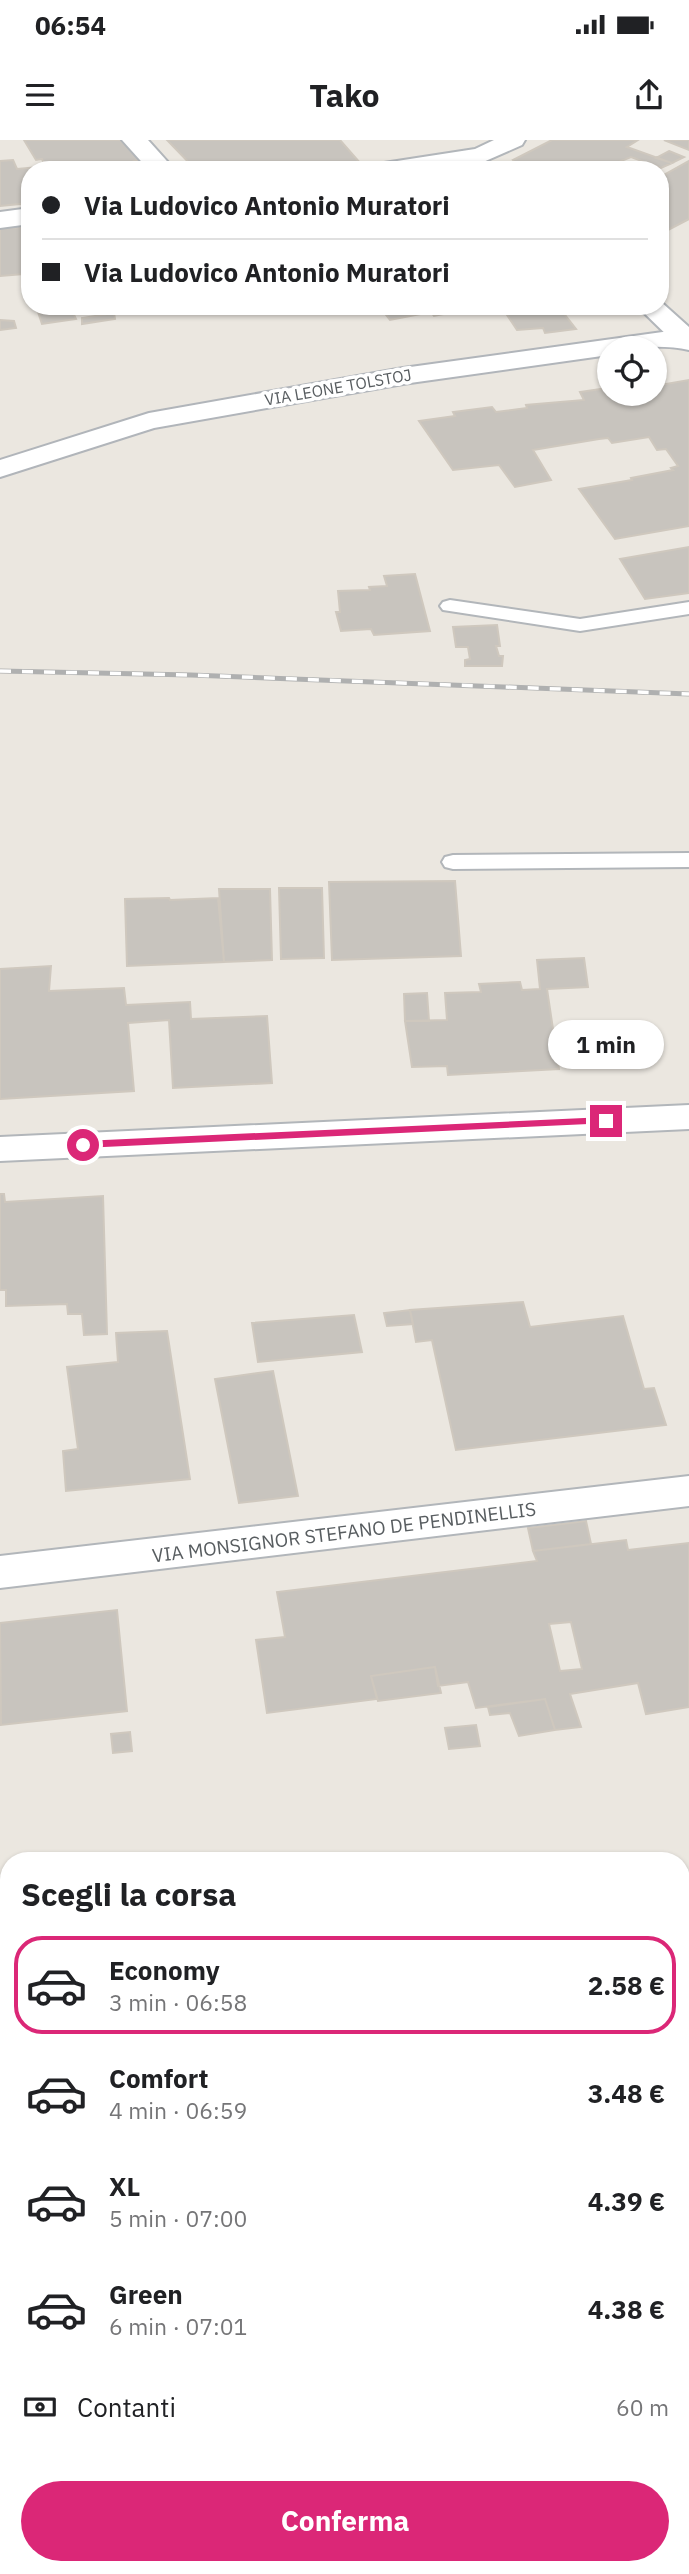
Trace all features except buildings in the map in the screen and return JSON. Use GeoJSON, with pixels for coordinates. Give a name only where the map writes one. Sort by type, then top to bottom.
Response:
{"type":"FeatureCollection","features":[{"type":"Feature","properties":{"kind":"street"},"geometry":{"type":"LineString","coordinates":[[134,140],[154,161]]}},
{"type":"Feature","properties":{"kind":"street"},"geometry":{"type":"LineString","coordinates":[[442,161],[481,155],[513,140]]}},
{"type":"Feature","properties":{"kind":"street"},"geometry":{"type":"LineString","coordinates":[[0,220],[21,217]]}},
{"type":"Feature","properties":{"kind":"street"},"geometry":{"type":"LineString","coordinates":[[660,315],[686,339]]}},
{"type":"Feature","properties":{"kind":"street","name":"VIA LEONE TOLSTOJ"},"geometry":{"type":"LineString","coordinates":[[0,469],[149,421],[403,376],[686,339]]}},
{"type":"Feature","properties":{"kind":"street"},"geometry":{"type":"LineString","coordinates":[[0,1149],[689,1117]]}},
{"type":"Feature","properties":{"kind":"street","name":"VIA MONSIGNOR STEFANO DE PENDINELLIS"},"geometry":{"type":"LineString","coordinates":[[0,1572],[689,1491]]}},
{"type":"Feature","properties":{"kind":"lane"},"geometry":{"type":"LineString","coordinates":[[450,606],[580,625],[689,608]]}},
{"type":"Feature","properties":{"kind":"lane"},"geometry":{"type":"LineString","coordinates":[[453,862],[689,860]]}},
{"type":"Feature","properties":{"kind":"railway"},"geometry":{"type":"LineString","coordinates":[[0,671],[191,675],[689,694]]}},
{"type":"Feature","properties":{"kind":"route"},"geometry":{"type":"LineString","coordinates":[[83,1145],[606,1121]]}}]}
